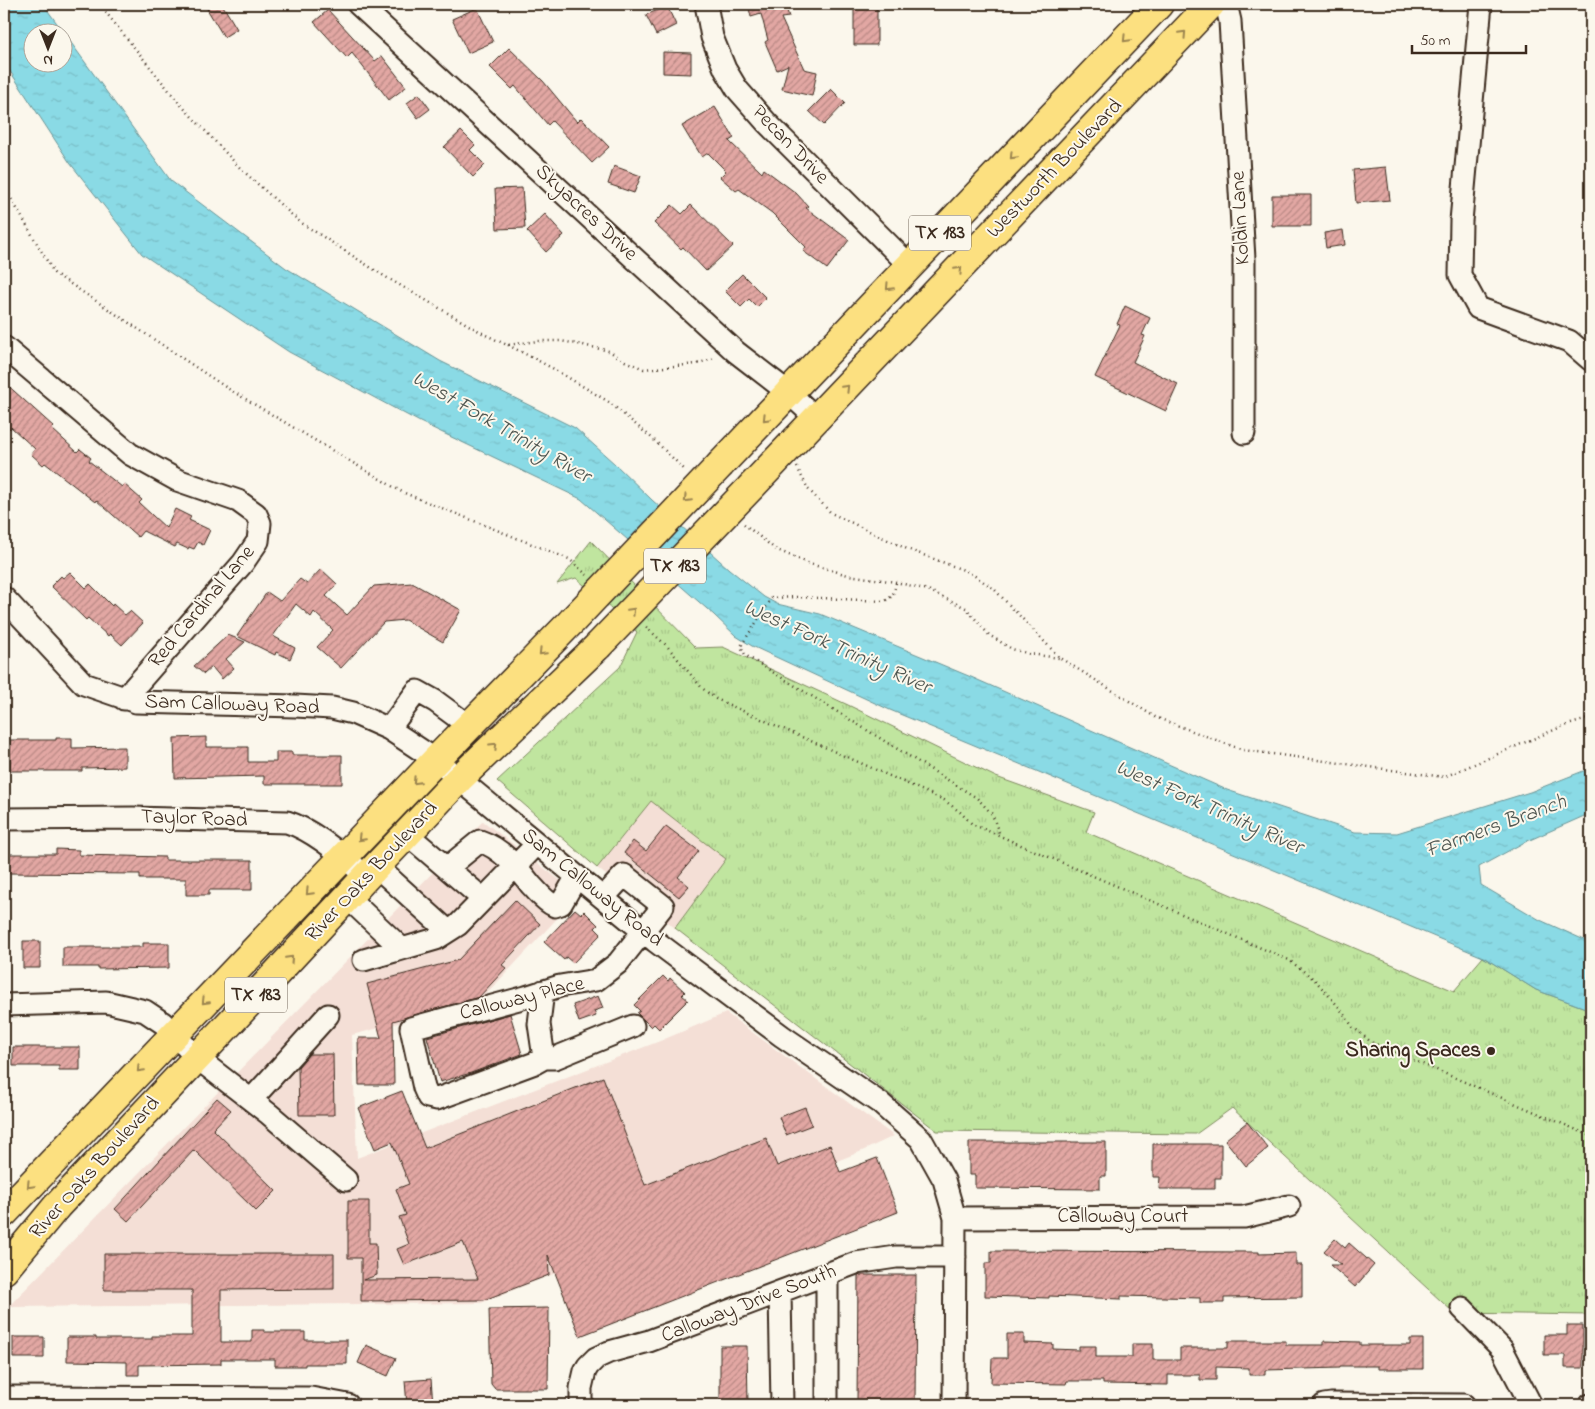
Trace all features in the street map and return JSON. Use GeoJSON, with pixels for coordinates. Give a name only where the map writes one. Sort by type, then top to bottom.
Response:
{"type":"FeatureCollection","features":[{"type":"Feature","properties":{"kind":"main road","name":"Westworth Boulevard"},"geometry":{"type":"LineString","coordinates":[[721,464],[1159,4]]}},
{"type":"Feature","properties":{"kind":"main road","name":"Westworth Boulevard"},"geometry":{"type":"LineString","coordinates":[[752,486],[1211,4]]}},
{"type":"Feature","properties":{"kind":"main road","name":"River Oaks Boulevard"},"geometry":{"type":"LineString","coordinates":[[4,1213],[721,464]]}},
{"type":"Feature","properties":{"kind":"main road","name":"River Oaks Boulevard"},"geometry":{"type":"LineString","coordinates":[[6,1263],[57,1206],[406,834],[459,779],[598,646],[752,486]]}},
{"type":"Feature","properties":{"kind":"street","name":"Skyacres Drive"},"geometry":{"type":"LineString","coordinates":[[358,4],[736,352],[789,393],[817,419]]}},
{"type":"Feature","properties":{"kind":"street","name":"Pecan Drive"},"geometry":{"type":"LineString","coordinates":[[706,4],[712,37],[724,69],[737,89],[774,130],[910,265]]}},
{"type":"Feature","properties":{"kind":"street","name":"Koldin Lane"},"geometry":{"type":"LineString","coordinates":[[1226,4],[1230,21],[1244,259],[1244,433]]}},
{"type":"Feature","properties":{"kind":"street"},"geometry":{"type":"LineString","coordinates":[[1481,4],[1461,220],[1460,275],[1478,308],[1568,341],[1591,360]]}},
{"type":"Feature","properties":{"kind":"street","name":"Red Cardinal Lane"},"geometry":{"type":"LineString","coordinates":[[4,347],[130,454],[176,480],[238,501],[256,514],[260,523],[258,540],[242,563],[124,699]]}},
{"type":"Feature","properties":{"kind":"street","name":"Sam Calloway Road"},"geometry":{"type":"LineString","coordinates":[[4,598],[84,684],[124,699],[136,702],[332,708],[353,713],[389,729],[436,760],[643,931],[782,1036],[880,1103],[921,1139],[944,1180],[955,1218],[954,1405]]}},
{"type":"Feature","properties":{"kind":"street"},"geometry":{"type":"LineString","coordinates":[[389,729],[417,691],[435,701],[469,726]]}},
{"type":"Feature","properties":{"kind":"street","name":"Taylor Road"},"geometry":{"type":"LineString","coordinates":[[4,819],[133,818],[286,822],[299,826],[343,857],[371,871],[448,931]]}},
{"type":"Feature","properties":{"kind":"street"},"geometry":{"type":"LineString","coordinates":[[406,834],[483,899]]}},
{"type":"Feature","properties":{"kind":"street"},"geometry":{"type":"LineString","coordinates":[[447,868],[480,841],[491,845],[516,866],[546,902],[554,906],[560,904],[576,876]]}},
{"type":"Feature","properties":{"kind":"street"},"geometry":{"type":"LineString","coordinates":[[364,960],[436,939],[458,926],[538,844]]}},
{"type":"Feature","properties":{"kind":"street","name":"Calloway Place"},"geometry":{"type":"LineString","coordinates":[[544,1058],[437,1099],[428,1097],[424,1088],[411,1028],[560,986],[596,980],[618,963],[663,906],[624,875],[604,898]]}},
{"type":"Feature","properties":{"kind":"street"},"geometry":{"type":"LineString","coordinates":[[347,897],[402,949]]}},
{"type":"Feature","properties":{"kind":"street"},"geometry":{"type":"LineString","coordinates":[[543,992],[539,1024],[544,1058],[554,1058],[633,1026]]}},
{"type":"Feature","properties":{"kind":"street"},"geometry":{"type":"LineString","coordinates":[[4,1005],[106,1002],[145,1011],[163,1023],[197,1058],[251,1100],[346,1180]]}},
{"type":"Feature","properties":{"kind":"street"},"geometry":{"type":"LineString","coordinates":[[251,1100],[328,1015]]}},
{"type":"Feature","properties":{"kind":"street","name":"Calloway Court"},"geometry":{"type":"LineString","coordinates":[[955,1218],[1244,1217],[1289,1206]]}},
{"type":"Feature","properties":{"kind":"street","name":"Calloway Drive South"},"geometry":{"type":"LineString","coordinates":[[581,1405],[581,1388],[585,1371],[596,1358],[609,1352],[649,1341],[856,1263],[896,1257],[954,1257]]}},
{"type":"Feature","properties":{"kind":"street"},"geometry":{"type":"LineString","coordinates":[[827,1274],[827,1405]]}},
{"type":"Feature","properties":{"kind":"street"},"geometry":{"type":"LineString","coordinates":[[780,1292],[782,1405]]}},
{"type":"Feature","properties":{"kind":"street"},"geometry":{"type":"LineString","coordinates":[[1462,1308],[1502,1349],[1531,1405]]}},
{"type":"Feature","properties":{"kind":"street"},"geometry":{"type":"LineString","coordinates":[[4,1397],[153,1401],[311,1398],[348,1405]]}},
{"type":"Feature","properties":{"kind":"street"},"geometry":{"type":"LineString","coordinates":[[1324,1405],[1464,1405]]}},
{"type":"Feature","properties":{"kind":"path"},"geometry":{"type":"LineString","coordinates":[[99,4],[180,104],[241,169],[300,222],[384,276],[486,335],[552,368],[609,402],[653,439],[692,477]]}},
{"type":"Feature","properties":{"kind":"path"},"geometry":{"type":"LineString","coordinates":[[4,186],[54,273],[227,388],[402,492],[569,559],[590,578]]}},
{"type":"Feature","properties":{"kind":"path"},"geometry":{"type":"LineString","coordinates":[[507,345],[538,341],[561,341],[609,351],[644,369],[696,364],[736,352]]}},
{"type":"Feature","properties":{"kind":"path"},"geometry":{"type":"LineString","coordinates":[[787,450],[808,489],[831,513],[907,549],[969,572],[994,588],[1060,658],[1155,717],[1243,750],[1444,777],[1561,727],[1591,718]]}},
{"type":"Feature","properties":{"kind":"path"},"geometry":{"type":"LineString","coordinates":[[739,520],[775,549],[810,564],[848,575],[896,582],[928,590],[966,608],[989,634],[1012,649],[1030,654],[1060,658]]}},
{"type":"Feature","properties":{"kind":"path"},"geometry":{"type":"LineString","coordinates":[[896,582],[894,594],[890,599],[884,601],[798,597],[772,598],[740,646],[745,654],[977,798],[992,814],[1000,836]]}},
{"type":"Feature","properties":{"kind":"path"},"geometry":{"type":"LineString","coordinates":[[646,627],[667,646],[702,688],[716,699],[944,800],[972,824],[1288,960],[1315,980],[1338,1006],[1353,1027],[1371,1042],[1591,1136]]}},
{"type":"Feature","properties":{"kind":"shaded area"},"geometry":{"type":"Polygon","coordinates":[[[651,800],[727,859],[675,928],[597,868],[651,800]]]}},
{"type":"Feature","properties":{"kind":"shaded area"},"geometry":{"type":"Polygon","coordinates":[[[483,821],[579,895],[479,1002],[352,1035],[357,1158],[660,1041],[726,1013],[894,1136],[862,1151],[481,1303],[8,1307],[483,821]]]}},
{"type":"Feature","properties":{"kind":"green space"},"geometry":{"type":"Polygon","coordinates":[[[591,541],[696,648],[723,647],[996,777],[1094,812],[1086,832],[1454,991],[1483,957],[1536,990],[1591,1010],[1591,1315],[1454,1313],[1232,1108],[1196,1134],[937,1131],[675,928],[726,859],[651,801],[597,868],[497,781],[620,667],[637,632],[576,578],[557,584],[591,541]]]}},
{"type":"Feature","properties":{"kind":"water"},"geometry":{"type":"Polygon","coordinates":[[[4,4],[43,4],[56,22],[22,22],[22,72],[72,72],[72,44],[171,181],[286,268],[440,361],[575,428],[729,569],[764,597],[777,604],[820,614],[971,677],[1227,790],[1355,832],[1397,833],[1530,792],[1591,768],[1591,813],[1523,843],[1479,867],[1481,885],[1540,920],[1591,943],[1591,1010],[1536,990],[1483,957],[890,710],[752,646],[736,636],[581,499],[420,422],[289,352],[142,254],[70,163],[4,62],[4,4]]]}},
{"type":"Feature","properties":{"kind":"building"},"geometry":{"type":"Polygon","coordinates":[[[204,4],[222,4],[237,29],[224,37],[204,4]]]}},
{"type":"Feature","properties":{"kind":"building"},"geometry":{"type":"Polygon","coordinates":[[[748,4],[785,4],[789,17],[781,18],[804,69],[817,72],[812,96],[782,89],[788,65],[777,70],[765,42],[768,40],[761,14],[751,17],[748,4]]]}},
{"type":"Feature","properties":{"kind":"building"},"geometry":{"type":"Polygon","coordinates":[[[854,5],[877,5],[877,45],[854,45],[854,5]]]}},
{"type":"Feature","properties":{"kind":"building"},"geometry":{"type":"Polygon","coordinates":[[[667,6],[676,25],[656,35],[646,15],[667,6]]]}},
{"type":"Feature","properties":{"kind":"building"},"geometry":{"type":"Polygon","coordinates":[[[477,8],[493,42],[468,53],[452,19],[477,8]]]}},
{"type":"Feature","properties":{"kind":"building"},"geometry":{"type":"Polygon","coordinates":[[[328,10],[375,61],[382,56],[406,87],[389,100],[352,53],[347,58],[314,22],[328,10]]]}},
{"type":"Feature","properties":{"kind":"building"},"geometry":{"type":"Polygon","coordinates":[[[509,48],[543,81],[577,122],[581,118],[609,147],[592,163],[552,121],[548,125],[515,86],[512,89],[490,67],[509,48]]]}},
{"type":"Feature","properties":{"kind":"building"},"geometry":{"type":"Polygon","coordinates":[[[663,52],[691,53],[691,74],[663,73],[663,52]]]}},
{"type":"Feature","properties":{"kind":"building"},"geometry":{"type":"Polygon","coordinates":[[[831,89],[845,103],[824,125],[809,111],[831,89]]]}},
{"type":"Feature","properties":{"kind":"building"},"geometry":{"type":"Polygon","coordinates":[[[419,94],[430,109],[418,118],[407,103],[419,94]]]}},
{"type":"Feature","properties":{"kind":"building"},"geometry":{"type":"Polygon","coordinates":[[[715,107],[734,138],[729,141],[762,173],[764,169],[796,193],[808,206],[806,208],[849,240],[827,269],[803,251],[806,247],[772,213],[739,189],[736,191],[720,177],[726,171],[708,153],[702,157],[682,126],[715,107]]]}},
{"type":"Feature","properties":{"kind":"building"},"geometry":{"type":"Polygon","coordinates":[[[461,131],[475,145],[470,150],[485,165],[473,177],[444,147],[461,131]]]}},
{"type":"Feature","properties":{"kind":"building"},"geometry":{"type":"Polygon","coordinates":[[[614,166],[641,176],[634,193],[608,184],[614,166]]]}},
{"type":"Feature","properties":{"kind":"building"},"geometry":{"type":"Polygon","coordinates":[[[1386,167],[1390,200],[1356,203],[1353,170],[1386,167]]]}},
{"type":"Feature","properties":{"kind":"building"},"geometry":{"type":"Polygon","coordinates":[[[522,188],[525,228],[497,229],[495,189],[522,188]]]}},
{"type":"Feature","properties":{"kind":"building"},"geometry":{"type":"Polygon","coordinates":[[[1272,195],[1311,195],[1311,226],[1272,226],[1272,195]]]}},
{"type":"Feature","properties":{"kind":"building"},"geometry":{"type":"Polygon","coordinates":[[[672,205],[682,214],[691,205],[733,246],[706,271],[683,247],[681,249],[654,223],[672,205]]]}},
{"type":"Feature","properties":{"kind":"building"},"geometry":{"type":"Polygon","coordinates":[[[545,214],[564,235],[546,252],[527,231],[545,214]]]}},
{"type":"Feature","properties":{"kind":"building"},"geometry":{"type":"Polygon","coordinates":[[[1343,230],[1345,245],[1326,248],[1324,233],[1343,230]]]}},
{"type":"Feature","properties":{"kind":"building"},"geometry":{"type":"Polygon","coordinates":[[[742,274],[766,298],[757,307],[749,299],[741,307],[725,291],[742,274]]]}},
{"type":"Feature","properties":{"kind":"building"},"geometry":{"type":"Polygon","coordinates":[[[1125,306],[1150,318],[1142,335],[1145,336],[1133,362],[1178,384],[1166,411],[1095,377],[1120,325],[1117,324],[1125,306]]]}},
{"type":"Feature","properties":{"kind":"building"},"geometry":{"type":"Polygon","coordinates":[[[4,382],[54,427],[52,429],[77,452],[80,449],[91,458],[89,461],[122,487],[124,484],[142,500],[139,503],[166,528],[175,509],[191,517],[189,520],[210,530],[203,545],[198,542],[194,549],[189,547],[188,549],[177,544],[175,547],[143,531],[138,537],[96,500],[95,502],[45,463],[43,465],[31,454],[35,449],[4,423],[4,382]]]}},
{"type":"Feature","properties":{"kind":"building"},"geometry":{"type":"Polygon","coordinates":[[[321,569],[337,584],[326,596],[347,615],[374,586],[412,583],[461,610],[443,642],[405,620],[384,622],[341,668],[317,647],[333,630],[314,612],[311,617],[296,604],[273,636],[295,648],[290,659],[276,652],[275,655],[237,636],[267,592],[280,601],[300,579],[307,584],[321,569]]]}},
{"type":"Feature","properties":{"kind":"building"},"geometry":{"type":"Polygon","coordinates":[[[70,572],[86,588],[90,584],[112,606],[113,604],[125,615],[130,611],[143,623],[122,645],[110,634],[108,636],[88,618],[86,620],[51,586],[61,576],[63,578],[70,572]]]}},
{"type":"Feature","properties":{"kind":"building"},"geometry":{"type":"Polygon","coordinates":[[[228,635],[245,642],[226,659],[234,668],[222,679],[212,667],[204,674],[194,666],[228,635]]]}},
{"type":"Feature","properties":{"kind":"building"},"geometry":{"type":"Polygon","coordinates":[[[206,737],[206,747],[248,747],[248,762],[276,762],[276,752],[292,752],[292,755],[342,755],[342,784],[264,784],[264,776],[175,778],[174,738],[206,737]]]}},
{"type":"Feature","properties":{"kind":"building"},"geometry":{"type":"Polygon","coordinates":[[[56,738],[72,738],[72,748],[125,747],[125,767],[82,768],[82,771],[10,771],[10,740],[56,740],[56,738]]]}},
{"type":"Feature","properties":{"kind":"building"},"geometry":{"type":"Polygon","coordinates":[[[666,826],[699,851],[678,877],[689,886],[679,897],[624,853],[633,841],[646,851],[666,826]]]}},
{"type":"Feature","properties":{"kind":"building"},"geometry":{"type":"Polygon","coordinates":[[[56,849],[79,850],[79,855],[165,857],[165,860],[252,860],[252,890],[209,890],[209,895],[186,895],[186,879],[140,879],[140,874],[4,873],[4,854],[56,854],[56,849]]]}},
{"type":"Feature","properties":{"kind":"building"},"geometry":{"type":"Polygon","coordinates":[[[515,900],[540,924],[502,965],[506,968],[479,997],[393,1021],[394,1085],[359,1085],[358,1038],[381,1038],[367,984],[458,960],[515,900]]]}},
{"type":"Feature","properties":{"kind":"building"},"geometry":{"type":"Polygon","coordinates":[[[575,909],[581,914],[584,911],[598,925],[595,928],[601,934],[573,963],[566,957],[564,960],[544,942],[575,909]]]}},
{"type":"Feature","properties":{"kind":"building"},"geometry":{"type":"Polygon","coordinates":[[[23,941],[40,941],[40,968],[23,968],[23,941]]]}},
{"type":"Feature","properties":{"kind":"building"},"geometry":{"type":"Polygon","coordinates":[[[143,943],[169,943],[169,968],[98,969],[98,967],[63,967],[63,947],[143,947],[143,943]]]}},
{"type":"Feature","properties":{"kind":"building"},"geometry":{"type":"Polygon","coordinates":[[[663,976],[668,981],[670,978],[685,992],[682,995],[688,1000],[659,1029],[654,1024],[651,1027],[637,1013],[640,1011],[634,1005],[663,976]]]}},
{"type":"Feature","properties":{"kind":"building"},"geometry":{"type":"Polygon","coordinates":[[[598,996],[603,1008],[594,1011],[596,1016],[579,1022],[573,1005],[598,996]]]}},
{"type":"Feature","properties":{"kind":"building"},"geometry":{"type":"Polygon","coordinates":[[[510,1014],[522,1054],[471,1073],[440,1082],[427,1037],[510,1014]]]}},
{"type":"Feature","properties":{"kind":"building"},"geometry":{"type":"Polygon","coordinates":[[[13,1047],[80,1047],[80,1070],[59,1070],[59,1066],[13,1066],[13,1047]]]}},
{"type":"Feature","properties":{"kind":"building"},"geometry":{"type":"Polygon","coordinates":[[[309,1054],[333,1054],[334,1115],[299,1115],[298,1067],[309,1054]]]}},
{"type":"Feature","properties":{"kind":"building"},"geometry":{"type":"Polygon","coordinates":[[[603,1077],[645,1185],[766,1138],[777,1166],[830,1145],[840,1172],[877,1158],[898,1212],[580,1336],[548,1255],[549,1275],[484,1300],[361,1301],[361,1258],[348,1258],[348,1201],[369,1201],[369,1243],[376,1243],[377,1275],[363,1280],[478,1279],[463,1242],[404,1265],[397,1249],[409,1244],[399,1217],[406,1215],[396,1189],[409,1184],[392,1142],[375,1149],[358,1108],[402,1091],[425,1148],[603,1077]]]}},
{"type":"Feature","properties":{"kind":"building"},"geometry":{"type":"Polygon","coordinates":[[[217,1098],[231,1110],[213,1129],[276,1191],[256,1211],[194,1150],[128,1221],[115,1209],[217,1098]]]}},
{"type":"Feature","properties":{"kind":"building"},"geometry":{"type":"Polygon","coordinates":[[[805,1107],[812,1125],[786,1135],[779,1117],[805,1107]]]}},
{"type":"Feature","properties":{"kind":"building"},"geometry":{"type":"Polygon","coordinates":[[[1247,1122],[1268,1148],[1246,1166],[1225,1140],[1247,1122]]]}},
{"type":"Feature","properties":{"kind":"building"},"geometry":{"type":"Polygon","coordinates":[[[969,1142],[1106,1142],[1106,1176],[1100,1176],[1100,1189],[975,1188],[975,1175],[969,1175],[969,1142]]]}},
{"type":"Feature","properties":{"kind":"building"},"geometry":{"type":"Polygon","coordinates":[[[1153,1144],[1221,1144],[1221,1178],[1215,1178],[1215,1189],[1159,1189],[1160,1177],[1153,1177],[1153,1144]]]}},
{"type":"Feature","properties":{"kind":"building"},"geometry":{"type":"Polygon","coordinates":[[[1335,1239],[1345,1248],[1349,1243],[1374,1265],[1355,1287],[1330,1265],[1341,1265],[1324,1251],[1335,1239]]]}},
{"type":"Feature","properties":{"kind":"building"},"geometry":{"type":"Polygon","coordinates":[[[991,1251],[1296,1253],[1296,1265],[1302,1265],[1302,1297],[1224,1298],[1224,1303],[1200,1303],[1200,1298],[1121,1296],[1121,1299],[985,1296],[985,1263],[991,1263],[991,1251]]]}},
{"type":"Feature","properties":{"kind":"building"},"geometry":{"type":"Polygon","coordinates":[[[104,1254],[334,1254],[334,1289],[221,1290],[221,1342],[252,1342],[252,1330],[264,1330],[264,1332],[305,1332],[305,1340],[347,1340],[347,1364],[275,1366],[275,1359],[221,1359],[221,1364],[139,1365],[139,1375],[127,1375],[127,1362],[67,1361],[67,1337],[152,1339],[152,1336],[192,1336],[192,1290],[104,1290],[104,1254]]]}},
{"type":"Feature","properties":{"kind":"building"},"geometry":{"type":"Polygon","coordinates":[[[916,1275],[915,1403],[857,1403],[858,1276],[916,1275]]]}},
{"type":"Feature","properties":{"kind":"building"},"geometry":{"type":"Polygon","coordinates":[[[549,1308],[548,1389],[495,1389],[491,1384],[489,1309],[549,1308]]]}},
{"type":"Feature","properties":{"kind":"building"},"geometry":{"type":"Polygon","coordinates":[[[1567,1325],[1583,1325],[1583,1368],[1565,1368],[1565,1355],[1544,1355],[1544,1335],[1567,1335],[1567,1325]]]}},
{"type":"Feature","properties":{"kind":"building"},"geometry":{"type":"Polygon","coordinates":[[[1007,1334],[1024,1334],[1024,1343],[1053,1344],[1053,1349],[1079,1350],[1079,1346],[1096,1346],[1096,1357],[1132,1357],[1132,1344],[1153,1344],[1153,1360],[1180,1360],[1180,1348],[1228,1348],[1228,1341],[1286,1341],[1286,1345],[1324,1345],[1324,1341],[1360,1342],[1360,1345],[1410,1345],[1410,1339],[1423,1339],[1423,1369],[1378,1369],[1378,1366],[1340,1366],[1340,1368],[1265,1370],[1265,1375],[1249,1375],[1249,1368],[1216,1367],[1216,1380],[1200,1380],[1200,1375],[1168,1375],[1168,1385],[1103,1384],[1103,1381],[1067,1381],[1066,1384],[991,1383],[992,1358],[1007,1358],[1007,1334]]]}},
{"type":"Feature","properties":{"kind":"building"},"geometry":{"type":"Polygon","coordinates":[[[13,1337],[44,1337],[44,1358],[13,1358],[13,1337]]]}},
{"type":"Feature","properties":{"kind":"building"},"geometry":{"type":"Polygon","coordinates":[[[366,1345],[396,1358],[388,1376],[358,1363],[366,1345]]]}},
{"type":"Feature","properties":{"kind":"building"},"geometry":{"type":"Polygon","coordinates":[[[720,1346],[747,1346],[748,1405],[720,1405],[720,1346]]]}},
{"type":"Feature","properties":{"kind":"building"},"geometry":{"type":"Polygon","coordinates":[[[431,1379],[433,1404],[407,1405],[405,1381],[431,1379]]]}},
{"type":"Feature","properties":{"kind":"place","name":"Sharing Spaces"},"geometry":{"type":"Point","coordinates":[1491,1051]}},
{"type":"Feature","properties":{"kind":"water label","name":"West Fork Trinity River"},"geometry":{"type":"Point","coordinates":[501,428]}},
{"type":"Feature","properties":{"kind":"water label","name":"West Fork Trinity River"},"geometry":{"type":"Point","coordinates":[837,648]}},
{"type":"Feature","properties":{"kind":"water label","name":"West Fork Trinity River"},"geometry":{"type":"Point","coordinates":[1209,808]}},
{"type":"Feature","properties":{"kind":"water label","name":"Farmers Branch"},"geometry":{"type":"Point","coordinates":[1496,827]}}]}
